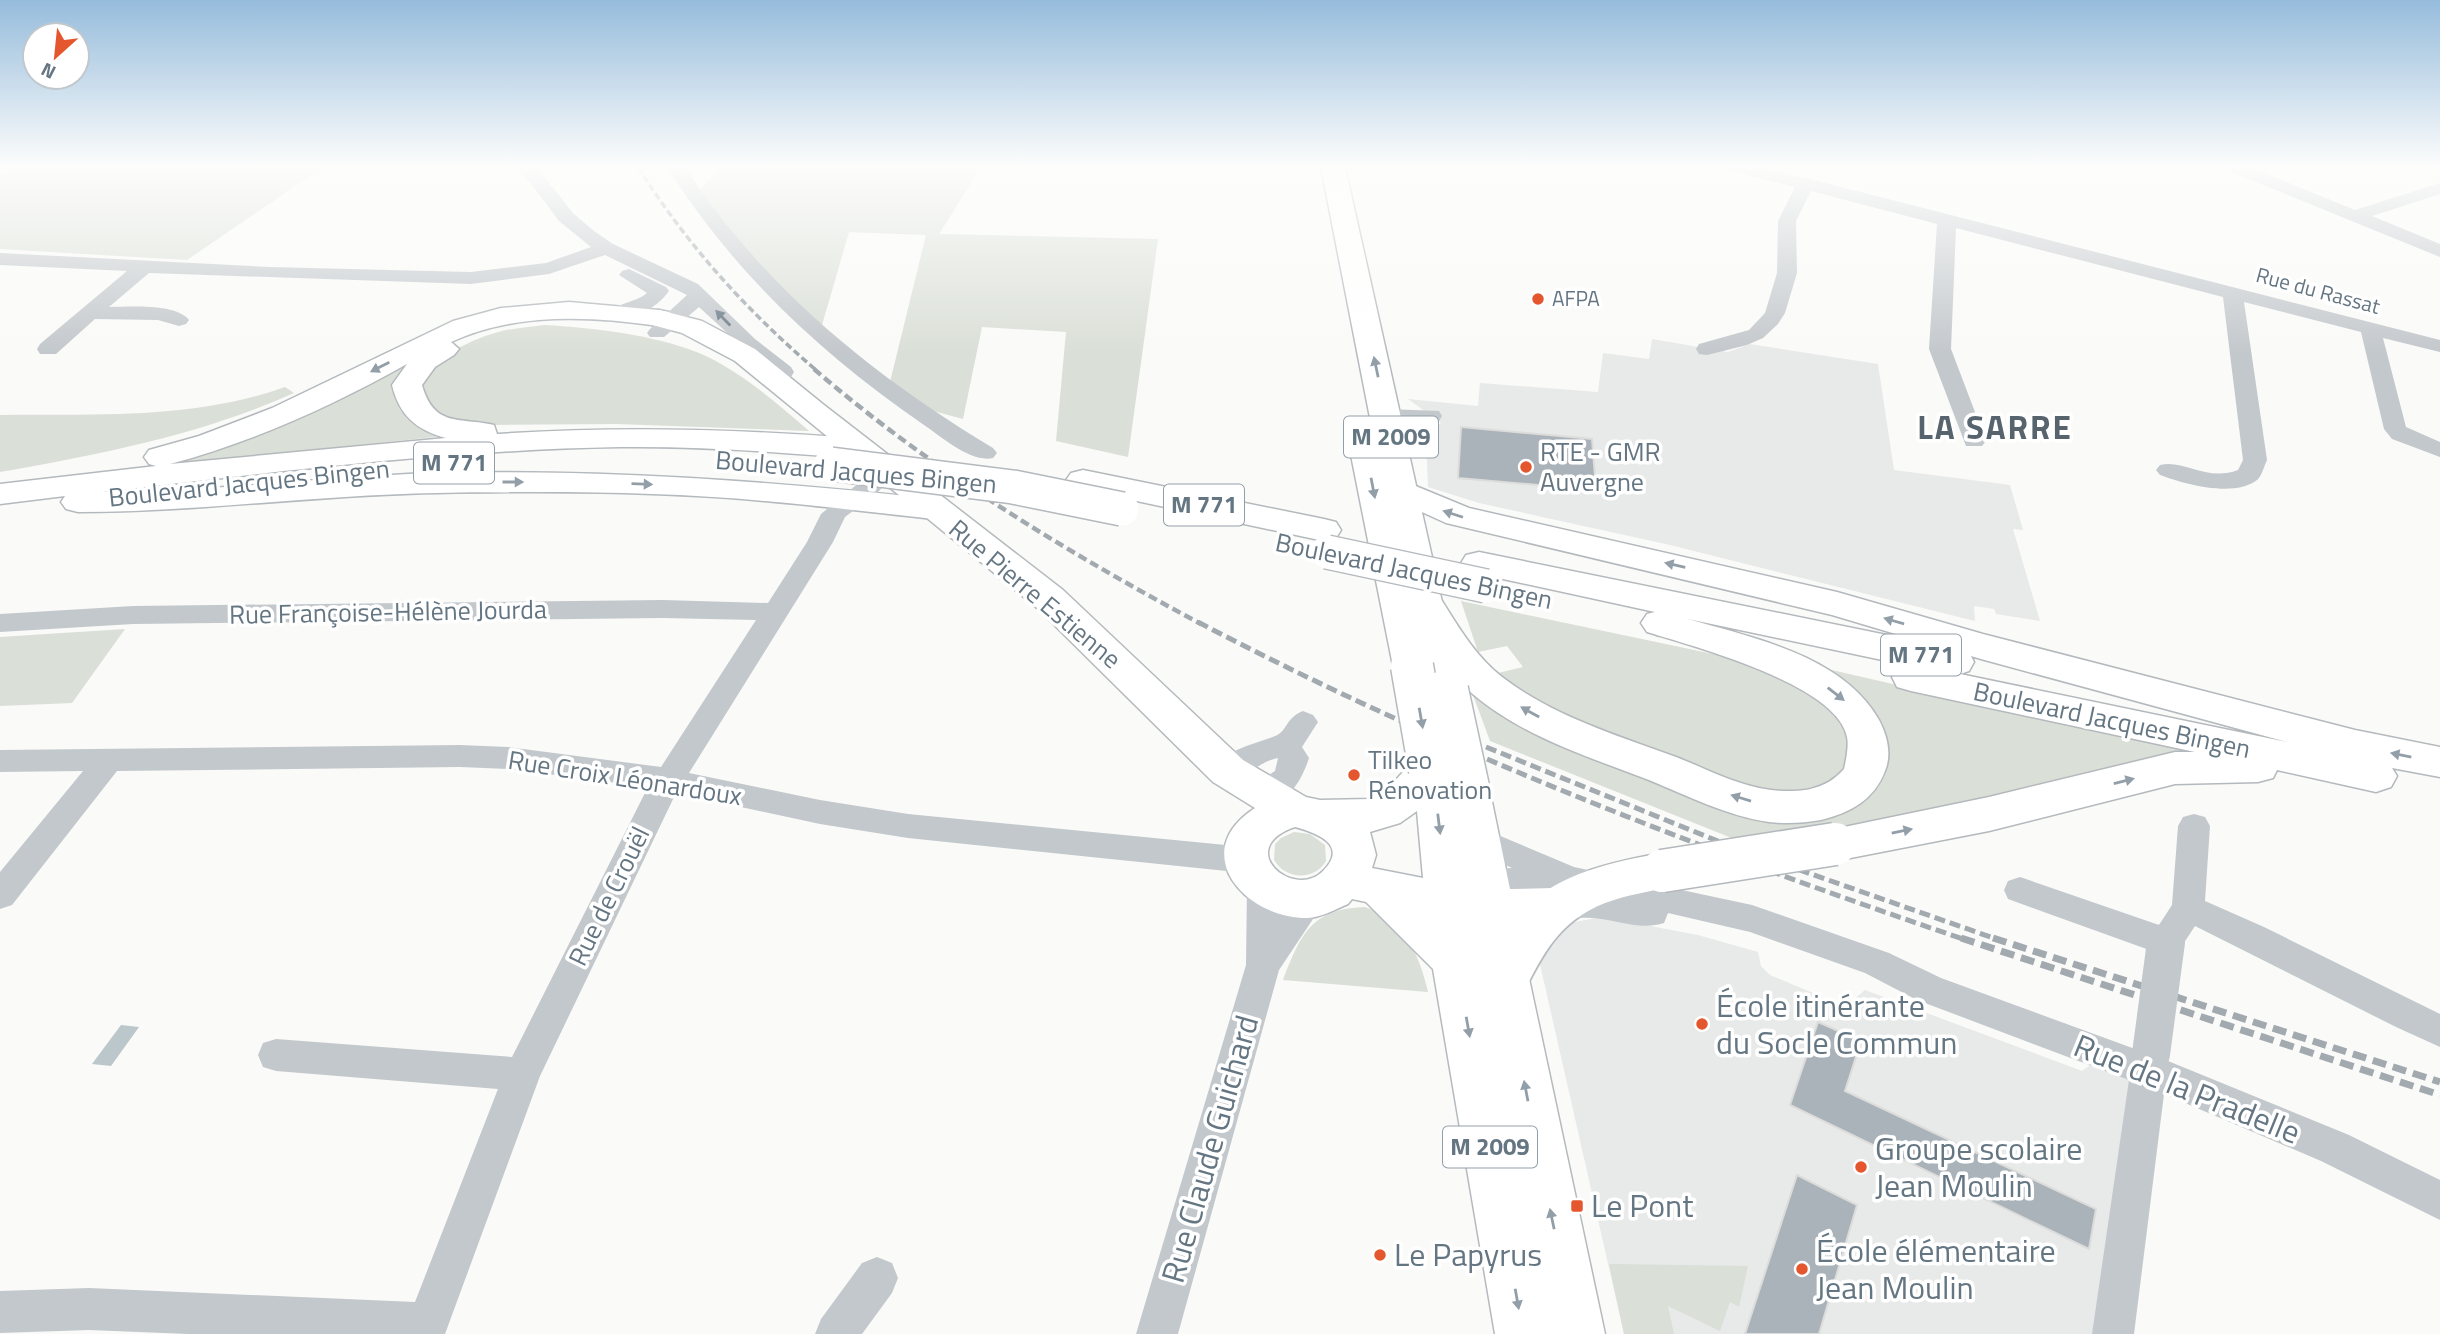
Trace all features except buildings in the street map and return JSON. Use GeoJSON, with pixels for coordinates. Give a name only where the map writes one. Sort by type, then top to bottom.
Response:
{"type":"FeatureCollection","features":[{"type":"Feature","properties":{"kind":"main road","name":"M 2009"},"geometry":{"type":"LineString","coordinates":[[1325,229],[1376,500],[1412,666],[1430,770],[1468,892],[1505,981],[1576,1334]]}},
{"type":"Feature","properties":{"kind":"main road","name":"M 2009"},"geometry":{"type":"LineString","coordinates":[[1347,229],[1424,602],[1447,690],[1479,839],[1455,960],[1524,1334]]}},
{"type":"Feature","properties":{"kind":"main road"},"geometry":{"type":"LineString","coordinates":[[0,489],[109,468],[204,444],[275,418],[443,335],[476,322],[536,311],[652,318]]}},
{"type":"Feature","properties":{"kind":"main road","name":"Rue Pierre Estienne"},"geometry":{"type":"LineString","coordinates":[[652,318],[733,360],[782,393],[801,401],[1050,600],[1228,771],[1275,832],[1344,831],[1347,879],[1455,960]]}},
{"type":"Feature","properties":{"kind":"main road"},"geometry":{"type":"LineString","coordinates":[[652,318],[598,322],[527,321],[486,330],[425,361],[407,385],[409,398],[418,415],[438,425],[468,432],[662,430],[712,439]]}},
{"type":"Feature","properties":{"kind":"main road","name":"Boulevard Jacques Bingen"},"geometry":{"type":"LineString","coordinates":[[0,494],[391,451],[586,439],[712,439],[799,443],[905,453],[1083,480],[1326,541],[1483,574],[2362,747],[2429,778]]}},
{"type":"Feature","properties":{"kind":"main road","name":"Boulevard Jacques Bingen"},"geometry":{"type":"LineString","coordinates":[[0,513],[290,477],[508,460],[690,457],[831,464],[1013,487],[1122,509],[1326,541]]}},
{"type":"Feature","properties":{"kind":"main road"},"geometry":{"type":"LineString","coordinates":[[78,502],[154,502],[316,488],[409,484],[574,482],[669,485],[849,499],[934,509]]}},
{"type":"Feature","properties":{"kind":"main road"},"geometry":{"type":"LineString","coordinates":[[1401,490],[1458,516],[1813,598],[1981,646],[2362,747]]}},
{"type":"Feature","properties":{"kind":"main road","name":"Boulevard Jacques Bingen"},"geometry":{"type":"LineString","coordinates":[[1483,574],[1660,623],[2429,778]]}},
{"type":"Feature","properties":{"kind":"main road"},"geometry":{"type":"LineString","coordinates":[[1424,602],[1467,667],[1503,697],[1549,723],[1712,788],[1766,805],[1791,807],[1821,804],[1844,794],[1856,785],[1865,770],[1869,753],[1866,734],[1855,712],[1837,692],[1792,667],[1660,623]]}},
{"type":"Feature","properties":{"kind":"main road"},"geometry":{"type":"LineString","coordinates":[[1430,770],[1408,797],[1371,817],[1275,832],[1285,896],[1347,879],[1468,892],[1574,890],[1662,871],[1835,844],[1989,814],[2175,768],[2249,766],[2429,778]]}},
{"type":"Feature","properties":{"kind":"main road"},"geometry":{"type":"LineString","coordinates":[[1505,981],[1526,939],[1574,890]]}},
{"type":"Feature","properties":{"kind":"street","name":"Rue Pierre Estienne"},"geometry":{"type":"LineString","coordinates":[[554,229],[587,255],[652,318]]}},
{"type":"Feature","properties":{"kind":"street","name":"Rue Pierre Estienne"},"geometry":{"type":"LineString","coordinates":[[582,229],[606,248],[677,280],[698,294],[748,344],[799,386],[801,401]]}},
{"type":"Feature","properties":{"kind":"street"},"geometry":{"type":"LineString","coordinates":[[720,229],[770,289],[862,370],[956,436],[985,453]]}},
{"type":"Feature","properties":{"kind":"street"},"geometry":{"type":"LineString","coordinates":[[1707,349],[1741,341],[1768,324],[1775,313],[1787,273],[1787,229]]}},
{"type":"Feature","properties":{"kind":"street"},"geometry":{"type":"LineString","coordinates":[[1946,229],[1940,349],[1974,441]]}},
{"type":"Feature","properties":{"kind":"street","name":"Rue du Rassat"},"geometry":{"type":"LineString","coordinates":[[1987,229],[2440,346]]}},
{"type":"Feature","properties":{"kind":"street"},"geometry":{"type":"LineString","coordinates":[[2387,229],[2440,251]]}},
{"type":"Feature","properties":{"kind":"street"},"geometry":{"type":"LineString","coordinates":[[0,259],[145,267],[471,278],[549,268],[606,248]]}},
{"type":"Feature","properties":{"kind":"street"},"geometry":{"type":"LineString","coordinates":[[48,349],[145,267]]}},
{"type":"Feature","properties":{"kind":"street"},"geometry":{"type":"LineString","coordinates":[[2168,470],[2192,479],[2219,482],[2248,475],[2255,460],[2233,293]]}},
{"type":"Feature","properties":{"kind":"street"},"geometry":{"type":"LineString","coordinates":[[652,318],[698,294]]}},
{"type":"Feature","properties":{"kind":"street"},"geometry":{"type":"LineString","coordinates":[[90,313],[159,314],[179,320]]}},
{"type":"Feature","properties":{"kind":"street"},"geometry":{"type":"LineString","coordinates":[[2370,328],[2395,429],[2400,435],[2440,450]]}},
{"type":"Feature","properties":{"kind":"street"},"geometry":{"type":"LineString","coordinates":[[1387,416],[1431,416]]}},
{"type":"Feature","properties":{"kind":"street","name":"Rue de Crouël"},"geometry":{"type":"LineString","coordinates":[[426,1328],[522,1074],[621,870],[669,780],[820,542],[824,522],[849,499],[878,479],[878,463]]}},
{"type":"Feature","properties":{"kind":"street","name":"Rue Françoise-Hélène Jourda"},"geometry":{"type":"LineString","coordinates":[[0,624],[133,615],[663,610],[776,612]]}},
{"type":"Feature","properties":{"kind":"street"},"geometry":{"type":"LineString","coordinates":[[1286,747],[1303,722]]}},
{"type":"Feature","properties":{"kind":"street"},"geometry":{"type":"LineString","coordinates":[[1228,771],[1257,753],[1272,747],[1286,747]]}},
{"type":"Feature","properties":{"kind":"street"},"geometry":{"type":"LineString","coordinates":[[1275,832],[1294,758],[1286,747]]}},
{"type":"Feature","properties":{"kind":"street","name":"Rue Croix Léonardoux"},"geometry":{"type":"LineString","coordinates":[[0,761],[460,756],[508,758],[669,780],[860,819],[1065,843],[1275,832]]}},
{"type":"Feature","properties":{"kind":"street"},"geometry":{"type":"LineString","coordinates":[[0,896],[109,760]]}},
{"type":"Feature","properties":{"kind":"street"},"geometry":{"type":"LineString","coordinates":[[2113,1334],[2166,942],[2188,908],[2194,826]]}},
{"type":"Feature","properties":{"kind":"street","name":"Rue Claude Guichard"},"geometry":{"type":"LineString","coordinates":[[1157,1334],[1263,965],[1275,832]]}},
{"type":"Feature","properties":{"kind":"street"},"geometry":{"type":"LineString","coordinates":[[1479,839],[1574,890]]}},
{"type":"Feature","properties":{"kind":"street","name":"Rue Claude Guichard"},"geometry":{"type":"LineString","coordinates":[[1263,965],[1347,879]]}},
{"type":"Feature","properties":{"kind":"street","name":"Rue de la Pradelle"},"geometry":{"type":"LineString","coordinates":[[1574,890],[1591,904],[1662,915],[1749,937],[1875,982],[1929,989]]}},
{"type":"Feature","properties":{"kind":"street","name":"Rue de la Pradelle"},"geometry":{"type":"LineString","coordinates":[[1574,890],[1752,919],[1877,963],[1929,989],[2150,1062],[2335,1148],[2440,1201]]}},
{"type":"Feature","properties":{"kind":"street"},"geometry":{"type":"LineString","coordinates":[[2020,890],[2166,942]]}},
{"type":"Feature","properties":{"kind":"street"},"geometry":{"type":"LineString","coordinates":[[2188,908],[2255,937],[2390,1009],[2440,1031]]}},
{"type":"Feature","properties":{"kind":"street"},"geometry":{"type":"LineString","coordinates":[[276,1055],[522,1074]]}},
{"type":"Feature","properties":{"kind":"street"},"geometry":{"type":"LineString","coordinates":[[836,1334],[877,1278]]}},
{"type":"Feature","properties":{"kind":"street"},"geometry":{"type":"LineString","coordinates":[[0,1312],[89,1309],[426,1328]]}},
{"type":"Feature","properties":{"kind":"shaded area"},"geometry":{"type":"Polygon","coordinates":[[[0,229],[232,229],[187,260],[0,249],[0,229]]]}},
{"type":"Feature","properties":{"kind":"shaded area"},"geometry":{"type":"Polygon","coordinates":[[[730,229],[942,229],[939,234],[1158,239],[1128,457],[1056,441],[1066,332],[982,327],[963,419],[926,409],[890,382],[926,235],[849,232],[822,325],[780,292],[730,229]]]}},
{"type":"Feature","properties":{"kind":"shaded area"},"geometry":{"type":"Polygon","coordinates":[[[544,325],[622,333],[662,341],[699,353],[743,378],[809,431],[616,424],[486,425],[462,422],[428,411],[421,393],[423,379],[441,359],[468,343],[495,333],[544,325]]]}},
{"type":"Feature","properties":{"kind":"shaded area"},"geometry":{"type":"Polygon","coordinates":[[[1652,339],[1728,352],[1750,344],[1878,364],[1894,470],[2010,485],[2023,530],[2013,529],[2040,621],[1996,614],[1994,609],[1974,606],[1975,621],[1670,545],[1479,503],[1428,487],[1426,436],[1441,423],[1408,399],[1478,406],[1480,383],[1598,392],[1603,353],[1649,359],[1652,339]]]}},
{"type":"Feature","properties":{"kind":"shaded area"},"geometry":{"type":"Polygon","coordinates":[[[432,345],[405,378],[398,396],[399,406],[405,415],[439,435],[435,437],[177,464],[179,456],[432,345]]]}},
{"type":"Feature","properties":{"kind":"shaded area"},"geometry":{"type":"Polygon","coordinates":[[[285,387],[294,393],[223,421],[150,442],[0,472],[0,415],[180,410],[250,398],[285,387]]]}},
{"type":"Feature","properties":{"kind":"shaded area"},"geometry":{"type":"Polygon","coordinates":[[[1461,601],[1756,663],[1821,694],[1851,734],[1846,774],[1812,792],[1760,792],[1565,721],[1494,674],[1523,667],[1507,646],[1478,652],[1461,601]]]}},
{"type":"Feature","properties":{"kind":"shaded area"},"geometry":{"type":"Polygon","coordinates":[[[125,629],[72,703],[0,706],[0,637],[125,629]]]}},
{"type":"Feature","properties":{"kind":"shaded area"},"geometry":{"type":"Polygon","coordinates":[[[1823,668],[2185,751],[2001,804],[1749,845],[1490,741],[1470,687],[1731,806],[1869,790],[1823,668]]]}},
{"type":"Feature","properties":{"kind":"shaded area"},"geometry":{"type":"Polygon","coordinates":[[[1294,832],[1310,834],[1325,845],[1326,861],[1321,868],[1300,876],[1279,867],[1274,860],[1275,844],[1294,832]]]}},
{"type":"Feature","properties":{"kind":"shaded area"},"geometry":{"type":"Polygon","coordinates":[[[1365,907],[1390,921],[1408,940],[1420,964],[1428,992],[1283,980],[1296,949],[1310,927],[1332,913],[1365,907]]]}},
{"type":"Feature","properties":{"kind":"shaded area","name":"Groupe scolaire Jean Moulin"},"geometry":{"type":"Polygon","coordinates":[[[1603,917],[1698,935],[1758,952],[1761,966],[1770,975],[1839,1004],[1852,1001],[1865,990],[2082,1071],[2105,1054],[2148,1070],[2112,1334],[1624,1334],[1539,960],[1550,939],[1574,922],[1603,917]]]}},
{"type":"Feature","properties":{"kind":"shaded area"},"geometry":{"type":"Polygon","coordinates":[[[121,1025],[139,1027],[111,1066],[92,1064],[121,1025]]]}},
{"type":"Feature","properties":{"kind":"shaded area"},"geometry":{"type":"Polygon","coordinates":[[[1609,1264],[1748,1266],[1739,1307],[1730,1302],[1720,1331],[1668,1306],[1674,1334],[1624,1334],[1609,1264]]]}},
{"type":"Feature","properties":{"kind":"railway"},"geometry":{"type":"LineString","coordinates":[[682,229],[742,300],[816,370]]}},
{"type":"Feature","properties":{"kind":"railway"},"geometry":{"type":"LineString","coordinates":[[814,369],[905,441],[1000,507],[1100,568],[1201,624]]}},
{"type":"Feature","properties":{"kind":"railway"},"geometry":{"type":"LineString","coordinates":[[1198,622],[1385,714],[1576,796],[1770,871],[1966,940]]}},
{"type":"Feature","properties":{"kind":"railway"},"geometry":{"type":"LineString","coordinates":[[1486,747],[1720,842],[1997,939]]}},
{"type":"Feature","properties":{"kind":"railway"},"geometry":{"type":"LineString","coordinates":[[1961,938],[2440,1095]]}},
{"type":"Feature","properties":{"kind":"railway"},"geometry":{"type":"LineString","coordinates":[[1997,939],[2440,1082]]}},
{"type":"Feature","properties":{"kind":"place","name":"AFPA"},"geometry":{"type":"Point","coordinates":[1538,299]}},
{"type":"Feature","properties":{"kind":"place","name":"RTE - GMR Auvergne"},"geometry":{"type":"Point","coordinates":[1526,467]}},
{"type":"Feature","properties":{"kind":"place","name":"Tilkeo Rénovation"},"geometry":{"type":"Point","coordinates":[1354,775]}},
{"type":"Feature","properties":{"kind":"place","name":"École itinérante du Socle Commun"},"geometry":{"type":"Point","coordinates":[1702,1024]}},
{"type":"Feature","properties":{"kind":"place","name":"Groupe scolaire Jean Moulin"},"geometry":{"type":"Point","coordinates":[1861,1167]}},
{"type":"Feature","properties":{"kind":"place","name":"Le Pont"},"geometry":{"type":"Point","coordinates":[1577,1206]}},
{"type":"Feature","properties":{"kind":"place","name":"Le Papyrus"},"geometry":{"type":"Point","coordinates":[1380,1255]}},
{"type":"Feature","properties":{"kind":"place","name":"École élémentaire Jean Moulin"},"geometry":{"type":"Point","coordinates":[1802,1269]}},
{"type":"Feature","properties":{"kind":"district","name":"LA SARRE"},"geometry":{"type":"Point","coordinates":[1995,427]}}]}
